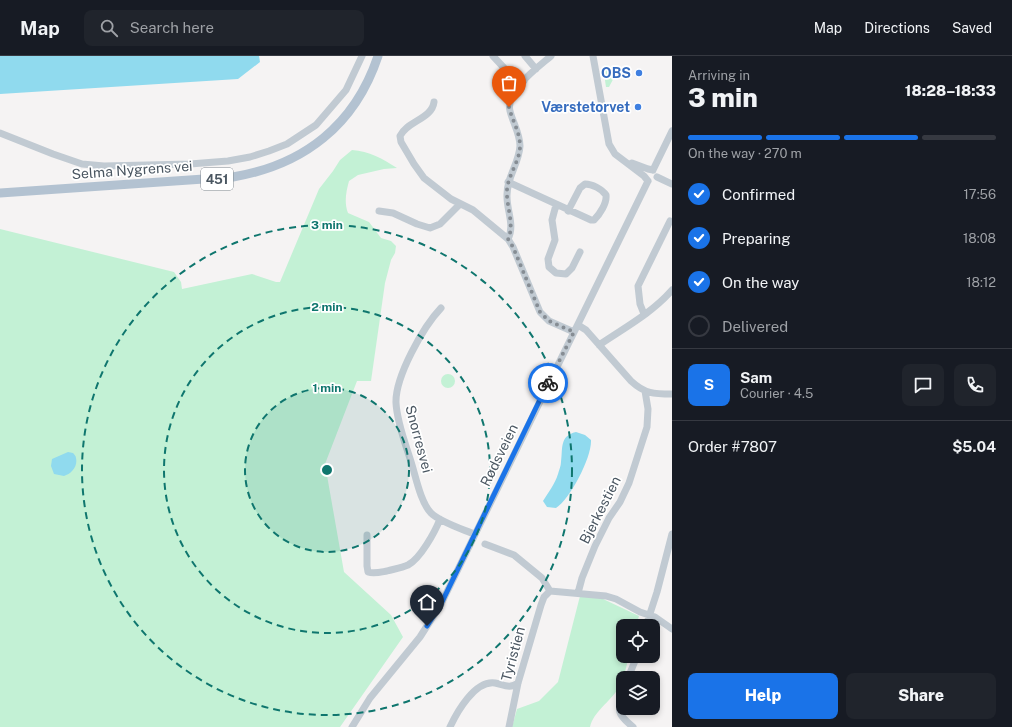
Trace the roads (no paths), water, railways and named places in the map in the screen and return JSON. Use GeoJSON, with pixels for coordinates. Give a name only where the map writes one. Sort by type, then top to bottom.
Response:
{"type":"FeatureCollection","features":[{"type":"Feature","properties":{"kind":"main road","name":"Selma Nygrens vei"},"geometry":{"type":"LineString","coordinates":[[0,193],[233,177],[252,174],[280,165],[312,148],[344,119],[359,99],[372,74],[378,56]]}},
{"type":"Feature","properties":{"kind":"street"},"geometry":{"type":"LineString","coordinates":[[0,133],[52,154],[89,165],[104,166],[228,162],[269,152],[287,144],[316,125],[346,90],[362,56]]}},
{"type":"Feature","properties":{"kind":"street"},"geometry":{"type":"LineString","coordinates":[[493,56],[506,70],[524,81]]}},
{"type":"Feature","properties":{"kind":"street"},"geometry":{"type":"LineString","coordinates":[[525,56],[536,69]]}},
{"type":"Feature","properties":{"kind":"street"},"geometry":{"type":"LineString","coordinates":[[508,239],[511,231],[507,198],[508,182],[520,146],[518,134],[510,110],[510,101],[516,90],[524,81],[551,56]]}},
{"type":"Feature","properties":{"kind":"street"},"geometry":{"type":"LineString","coordinates":[[592,56],[609,144],[615,154],[648,174],[654,181],[657,177],[672,184]]}},
{"type":"Feature","properties":{"kind":"street"},"geometry":{"type":"LineString","coordinates":[[434,102],[431,112],[404,130],[400,136],[400,139],[414,164],[424,178],[435,188],[460,204],[473,210],[508,239],[513,247],[540,312],[549,321],[574,332]]}},
{"type":"Feature","properties":{"kind":"street","name":"Rødsveien"},"geometry":{"type":"LineString","coordinates":[[352,727],[370,698],[420,637],[441,604],[474,534],[578,325],[648,174],[672,131]]}},
{"type":"Feature","properties":{"kind":"street"},"geometry":{"type":"LineString","coordinates":[[508,182],[568,211],[594,220],[606,201],[606,195],[603,191],[590,184],[585,184],[580,188],[568,211]]}},
{"type":"Feature","properties":{"kind":"street"},"geometry":{"type":"LineString","coordinates":[[379,212],[393,213],[430,228],[440,224],[460,204]]}},
{"type":"Feature","properties":{"kind":"street"},"geometry":{"type":"LineString","coordinates":[[556,205],[552,220],[555,240],[548,259],[549,267],[556,273],[566,274],[572,268],[580,252]]}},
{"type":"Feature","properties":{"kind":"street"},"geometry":{"type":"LineString","coordinates":[[644,314],[640,304],[638,286],[670,221]]}},
{"type":"Feature","properties":{"kind":"street"},"geometry":{"type":"LineString","coordinates":[[599,344],[657,305],[672,290]]}},
{"type":"Feature","properties":{"kind":"street","name":"Snorresvei"},"geometry":{"type":"LineString","coordinates":[[441,308],[433,316],[416,344],[401,377],[396,392],[398,417],[423,497],[430,512],[440,519],[474,534]]}},
{"type":"Feature","properties":{"kind":"street"},"geometry":{"type":"LineString","coordinates":[[578,325],[586,330],[631,381],[645,391],[658,394],[672,394]]}},
{"type":"Feature","properties":{"kind":"street","name":"Bjerkestien"},"geometry":{"type":"LineString","coordinates":[[578,593],[582,578],[595,546],[629,483],[647,427],[648,409],[645,391]]}},
{"type":"Feature","properties":{"kind":"street"},"geometry":{"type":"LineString","coordinates":[[367,535],[368,572],[371,573],[396,569],[408,565],[415,559],[432,539],[440,519]]}},
{"type":"Feature","properties":{"kind":"street"},"geometry":{"type":"LineString","coordinates":[[649,619],[672,534]]}},
{"type":"Feature","properties":{"kind":"street"},"geometry":{"type":"LineString","coordinates":[[485,544],[514,555],[542,578],[550,591],[606,596],[616,599],[640,612],[655,617],[672,629]]}},
{"type":"Feature","properties":{"kind":"street","name":"Tyristien"},"geometry":{"type":"LineString","coordinates":[[510,727],[518,683],[540,604],[550,591]]}},
{"type":"Feature","properties":{"kind":"street"},"geometry":{"type":"LineString","coordinates":[[450,727],[458,712],[469,697],[480,686],[487,683],[494,683],[509,687],[518,683]]}},
{"type":"Feature","properties":{"kind":"street"},"geometry":{"type":"LineString","coordinates":[[621,715],[633,727]]}},
{"type":"Feature","properties":{"kind":"water"},"geometry":{"type":"Polygon","coordinates":[[[0,56],[259,56],[260,62],[238,79],[0,94],[0,56]]]}},
{"type":"Feature","properties":{"kind":"water"},"geometry":{"type":"Polygon","coordinates":[[[576,432],[585,435],[591,440],[588,457],[568,496],[556,508],[547,507],[543,501],[558,474],[561,465],[564,440],[576,432]]]}},
{"type":"Feature","properties":{"kind":"water"},"geometry":{"type":"Polygon","coordinates":[[[68,452],[73,453],[76,457],[75,467],[69,474],[64,476],[54,474],[51,466],[52,459],[68,452]]]}},
{"type":"Feature","properties":{"kind":"place","name":"OBS"},"geometry":{"type":"Point","coordinates":[639,73]}},
{"type":"Feature","properties":{"kind":"place","name":"Værstetorvet"},"geometry":{"type":"Point","coordinates":[638,107]}}]}
